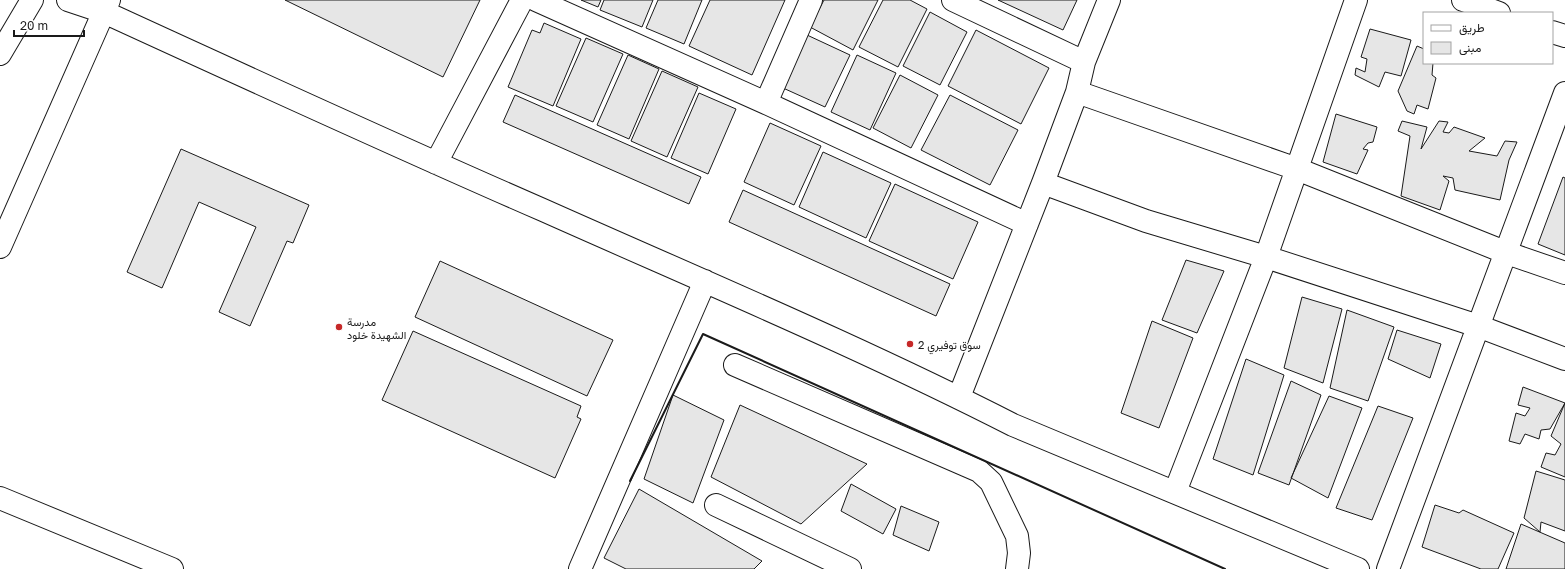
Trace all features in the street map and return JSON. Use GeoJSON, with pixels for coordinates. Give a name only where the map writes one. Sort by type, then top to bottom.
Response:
{"type":"FeatureCollection","features":[{"type":"Feature","properties":{"kind":"street"},"geometry":{"type":"LineString","coordinates":[[0,54],[32,0]]}},
{"type":"Feature","properties":{"kind":"street"},"geometry":{"type":"LineString","coordinates":[[68,0],[106,6],[436,163],[705,281],[959,397],[1013,425],[1358,569]]}},
{"type":"Feature","properties":{"kind":"street"},"geometry":{"type":"LineString","coordinates":[[436,163],[522,0]]}},
{"type":"Feature","properties":{"kind":"street"},"geometry":{"type":"LineString","coordinates":[[536,0],[766,103],[1027,224]]}},
{"type":"Feature","properties":{"kind":"street"},"geometry":{"type":"LineString","coordinates":[[766,103],[811,0]]}},
{"type":"Feature","properties":{"kind":"street"},"geometry":{"type":"LineString","coordinates":[[953,0],[1084,62]]}},
{"type":"Feature","properties":{"kind":"street"},"geometry":{"type":"LineString","coordinates":[[959,397],[1043,183],[1077,92],[1084,62],[1109,0]]}},
{"type":"Feature","properties":{"kind":"street"},"geometry":{"type":"LineString","coordinates":[[1175,492],[1266,257],[1356,0]]}},
{"type":"Feature","properties":{"kind":"street"},"geometry":{"type":"LineString","coordinates":[[1463,0],[1496,12]]}},
{"type":"Feature","properties":{"kind":"street"},"geometry":{"type":"LineString","coordinates":[[0,247],[106,6]]}},
{"type":"Feature","properties":{"kind":"street"},"geometry":{"type":"LineString","coordinates":[[1553,32],[1565,36]]}},
{"type":"Feature","properties":{"kind":"street"},"geometry":{"type":"LineString","coordinates":[[1077,92],[1297,169],[1507,253],[1565,273]]}},
{"type":"Feature","properties":{"kind":"street"},"geometry":{"type":"LineString","coordinates":[[1388,569],[1478,326],[1507,253],[1565,93]]}},
{"type":"Feature","properties":{"kind":"street"},"geometry":{"type":"LineString","coordinates":[[1043,183],[1146,221],[1266,257],[1478,326],[1565,359]]}},
{"type":"Feature","properties":{"kind":"street"},"geometry":{"type":"LineString","coordinates":[[580,569],[705,281]]}},
{"type":"Feature","properties":{"kind":"street"},"geometry":{"type":"LineString","coordinates":[[735,365],[979,470],[991,482],[1017,536],[1020,553],[1017,569]]}},
{"type":"Feature","properties":{"kind":"street"},"geometry":{"type":"LineString","coordinates":[[0,498],[172,569]]}},
{"type":"Feature","properties":{"kind":"street"},"geometry":{"type":"LineString","coordinates":[[716,505],[850,569]]}},
{"type":"Feature","properties":{"kind":"building"},"geometry":{"type":"Polygon","coordinates":[[[285,0],[480,0],[443,77],[285,0]]]}},
{"type":"Feature","properties":{"kind":"building"},"geometry":{"type":"Polygon","coordinates":[[[581,0],[601,0],[598,7],[581,0]]]}},
{"type":"Feature","properties":{"kind":"building"},"geometry":{"type":"Polygon","coordinates":[[[604,0],[653,0],[642,27],[600,10],[604,0]]]}},
{"type":"Feature","properties":{"kind":"building"},"geometry":{"type":"Polygon","coordinates":[[[658,0],[702,0],[684,44],[646,28],[658,0]]]}},
{"type":"Feature","properties":{"kind":"building"},"geometry":{"type":"Polygon","coordinates":[[[710,0],[785,0],[752,75],[689,46],[710,0]]]}},
{"type":"Feature","properties":{"kind":"building"},"geometry":{"type":"Polygon","coordinates":[[[824,0],[878,0],[853,50],[810,27],[824,0]]]}},
{"type":"Feature","properties":{"kind":"building"},"geometry":{"type":"Polygon","coordinates":[[[883,0],[910,0],[927,9],[898,67],[859,47],[883,0]]]}},
{"type":"Feature","properties":{"kind":"building"},"geometry":{"type":"Polygon","coordinates":[[[998,0],[1077,0],[1063,30],[998,0]]]}},
{"type":"Feature","properties":{"kind":"building"},"geometry":{"type":"Polygon","coordinates":[[[930,12],[967,32],[940,85],[903,66],[930,12]]]}},
{"type":"Feature","properties":{"kind":"building"},"geometry":{"type":"Polygon","coordinates":[[[544,23],[581,39],[553,106],[508,87],[532,30],[540,33],[544,23]]]}},
{"type":"Feature","properties":{"kind":"building"},"geometry":{"type":"Polygon","coordinates":[[[1370,29],[1411,40],[1401,76],[1385,72],[1379,87],[1355,75],[1356,68],[1365,72],[1367,59],[1361,57],[1370,29]]]}},
{"type":"Feature","properties":{"kind":"building"},"geometry":{"type":"Polygon","coordinates":[[[976,30],[1049,68],[1021,124],[948,86],[976,30]]]}},
{"type":"Feature","properties":{"kind":"building"},"geometry":{"type":"Polygon","coordinates":[[[807,35],[850,55],[825,107],[783,88],[807,35]]]}},
{"type":"Feature","properties":{"kind":"building"},"geometry":{"type":"Polygon","coordinates":[[[586,38],[623,54],[593,122],[556,106],[586,38]]]}},
{"type":"Feature","properties":{"kind":"building"},"geometry":{"type":"Polygon","coordinates":[[[1417,46],[1423,49],[1423,64],[1433,64],[1432,75],[1436,78],[1428,109],[1417,105],[1414,114],[1407,111],[1398,91],[1417,46]]]}},
{"type":"Feature","properties":{"kind":"building"},"geometry":{"type":"Polygon","coordinates":[[[628,55],[659,69],[629,139],[597,125],[628,55]]]}},
{"type":"Feature","properties":{"kind":"building"},"geometry":{"type":"Polygon","coordinates":[[[857,55],[896,73],[870,130],[831,112],[857,55]]]}},
{"type":"Feature","properties":{"kind":"building"},"geometry":{"type":"Polygon","coordinates":[[[662,71],[698,87],[667,157],[631,141],[662,71]]]}},
{"type":"Feature","properties":{"kind":"building"},"geometry":{"type":"Polygon","coordinates":[[[900,75],[938,95],[911,148],[873,128],[900,75]]]}},
{"type":"Feature","properties":{"kind":"building"},"geometry":{"type":"Polygon","coordinates":[[[699,93],[736,109],[708,174],[671,158],[699,93]]]}},
{"type":"Feature","properties":{"kind":"building"},"geometry":{"type":"Polygon","coordinates":[[[515,95],[701,177],[689,204],[503,122],[515,95]]]}},
{"type":"Feature","properties":{"kind":"building"},"geometry":{"type":"Polygon","coordinates":[[[950,95],[1018,130],[990,185],[921,150],[950,95]]]}},
{"type":"Feature","properties":{"kind":"building"},"geometry":{"type":"Polygon","coordinates":[[[1336,114],[1377,127],[1373,142],[1368,143],[1363,149],[1368,150],[1357,174],[1323,162],[1336,114]]]}},
{"type":"Feature","properties":{"kind":"building"},"geometry":{"type":"Polygon","coordinates":[[[1402,121],[1427,127],[1421,149],[1439,121],[1448,122],[1443,132],[1449,133],[1454,127],[1485,138],[1469,151],[1497,156],[1505,141],[1517,142],[1509,160],[1500,200],[1455,190],[1453,178],[1443,176],[1449,181],[1440,210],[1401,196],[1410,136],[1398,131],[1402,121]]]}},
{"type":"Feature","properties":{"kind":"building"},"geometry":{"type":"Polygon","coordinates":[[[770,123],[821,146],[794,205],[744,182],[770,123]]]}},
{"type":"Feature","properties":{"kind":"building"},"geometry":{"type":"Polygon","coordinates":[[[181,149],[309,205],[293,243],[287,241],[250,326],[219,312],[256,227],[199,202],[162,288],[127,272],[181,149]]]}},
{"type":"Feature","properties":{"kind":"building"},"geometry":{"type":"Polygon","coordinates":[[[823,152],[891,183],[866,238],[799,207],[823,152]]]}},
{"type":"Feature","properties":{"kind":"building"},"geometry":{"type":"Polygon","coordinates":[[[1563,177],[1565,178],[1565,255],[1538,244],[1563,177]]]}},
{"type":"Feature","properties":{"kind":"building"},"geometry":{"type":"Polygon","coordinates":[[[895,184],[978,222],[953,279],[869,241],[895,184]]]}},
{"type":"Feature","properties":{"kind":"building"},"geometry":{"type":"Polygon","coordinates":[[[743,190],[950,284],[936,316],[729,222],[743,190]]]}},
{"type":"Feature","properties":{"kind":"building"},"geometry":{"type":"Polygon","coordinates":[[[1186,260],[1224,271],[1197,333],[1162,320],[1186,260]]]}},
{"type":"Feature","properties":{"kind":"building"},"geometry":{"type":"Polygon","coordinates":[[[440,261],[613,340],[587,396],[415,317],[440,261]]]}},
{"type":"Feature","properties":{"kind":"building"},"geometry":{"type":"Polygon","coordinates":[[[1302,297],[1342,309],[1323,383],[1284,368],[1302,297]]]}},
{"type":"Feature","properties":{"kind":"building"},"geometry":{"type":"Polygon","coordinates":[[[1347,310],[1394,327],[1368,401],[1330,388],[1347,310]]]}},
{"type":"Feature","properties":{"kind":"building"},"geometry":{"type":"Polygon","coordinates":[[[1152,321],[1193,338],[1159,428],[1121,413],[1152,321]]]}},
{"type":"Feature","properties":{"kind":"building"},"geometry":{"type":"Polygon","coordinates":[[[1397,330],[1441,344],[1430,378],[1388,359],[1397,330]]]}},
{"type":"Feature","properties":{"kind":"building"},"geometry":{"type":"Polygon","coordinates":[[[413,331],[581,406],[577,417],[581,419],[555,478],[382,400],[413,331]]]}},
{"type":"Feature","properties":{"kind":"building"},"geometry":{"type":"Polygon","coordinates":[[[1246,359],[1284,375],[1253,475],[1213,459],[1246,359]]]}},
{"type":"Feature","properties":{"kind":"building"},"geometry":{"type":"Polygon","coordinates":[[[1291,381],[1321,395],[1289,485],[1258,473],[1291,381]]]}},
{"type":"Feature","properties":{"kind":"building"},"geometry":{"type":"Polygon","coordinates":[[[1523,387],[1565,403],[1550,429],[1541,430],[1539,439],[1525,434],[1520,444],[1509,441],[1516,413],[1525,416],[1530,408],[1518,405],[1523,387]]]}},
{"type":"Feature","properties":{"kind":"building"},"geometry":{"type":"Polygon","coordinates":[[[673,395],[724,420],[693,503],[644,479],[673,395]]]}},
{"type":"Feature","properties":{"kind":"building"},"geometry":{"type":"Polygon","coordinates":[[[1329,396],[1362,408],[1328,498],[1291,478],[1329,396]]]}},
{"type":"Feature","properties":{"kind":"building"},"geometry":{"type":"Polygon","coordinates":[[[1565,403],[1565,477],[1541,467],[1546,453],[1555,455],[1561,444],[1551,436],[1565,403]]]}},
{"type":"Feature","properties":{"kind":"building"},"geometry":{"type":"Polygon","coordinates":[[[740,405],[867,464],[801,524],[711,477],[740,405]]]}},
{"type":"Feature","properties":{"kind":"building"},"geometry":{"type":"Polygon","coordinates":[[[1378,406],[1413,418],[1372,520],[1336,508],[1378,406]]]}},
{"type":"Feature","properties":{"kind":"building"},"geometry":{"type":"Polygon","coordinates":[[[1536,471],[1565,480],[1565,531],[1541,522],[1540,532],[1524,518],[1536,471]]]}},
{"type":"Feature","properties":{"kind":"building"},"geometry":{"type":"Polygon","coordinates":[[[851,484],[896,509],[883,534],[841,511],[851,484]]]}},
{"type":"Feature","properties":{"kind":"building"},"geometry":{"type":"Polygon","coordinates":[[[639,489],[762,561],[754,569],[626,569],[604,558],[639,489]]]}},
{"type":"Feature","properties":{"kind":"building"},"geometry":{"type":"Polygon","coordinates":[[[1435,505],[1459,513],[1463,510],[1514,533],[1498,569],[1481,569],[1422,547],[1435,505]]]}},
{"type":"Feature","properties":{"kind":"building"},"geometry":{"type":"Polygon","coordinates":[[[901,506],[939,522],[929,551],[893,535],[901,506]]]}},
{"type":"Feature","properties":{"kind":"building"},"geometry":{"type":"Polygon","coordinates":[[[1521,524],[1565,543],[1565,569],[1506,569],[1521,524]]]}},
{"type":"Feature","properties":{"kind":"wall"},"geometry":{"type":"LineString","coordinates":[[630,481],[703,334],[1225,569]]}},
{"type":"Feature","properties":{"kind":"place","name":"مدرسة الشهيدة خلود"},"geometry":{"type":"Point","coordinates":[339,327]}},
{"type":"Feature","properties":{"kind":"place","name":"سوق توفيري 2"},"geometry":{"type":"Point","coordinates":[910,344]}}]}
